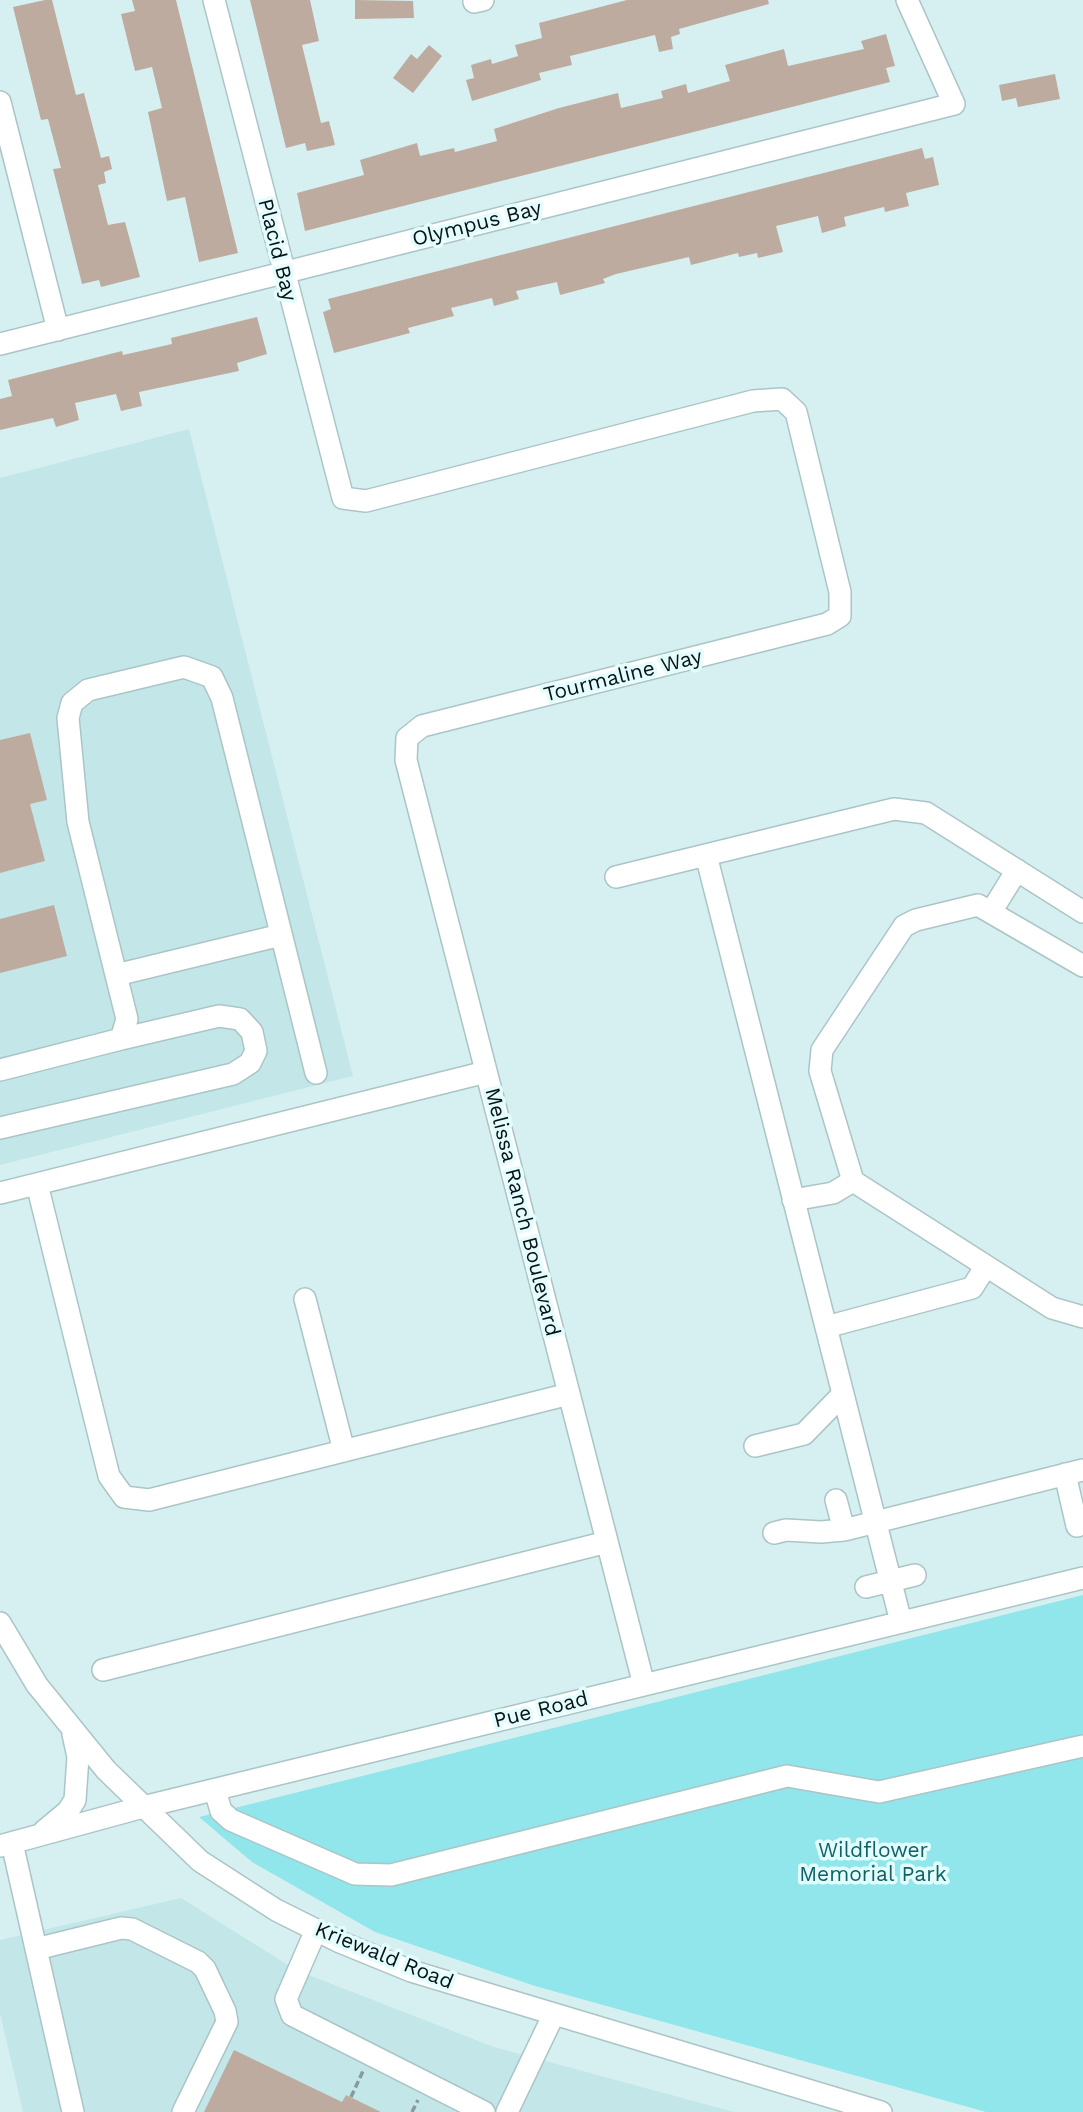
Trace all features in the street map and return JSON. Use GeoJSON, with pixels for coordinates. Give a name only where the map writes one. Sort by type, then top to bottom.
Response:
{"type":"FeatureCollection","features":[{"type":"Feature","properties":{"kind":"street","name":"Placid Bay"},"geometry":{"type":"LineString","coordinates":[[214,0],[282,273],[344,498],[366,501],[752,401],[782,399],[796,412],[840,592],[840,616]]}},
{"type":"Feature","properties":{"kind":"street","name":"Olympus Bay"},"geometry":{"type":"LineString","coordinates":[[0,344],[954,104],[907,0]]}},
{"type":"Feature","properties":{"kind":"street"},"geometry":{"type":"LineString","coordinates":[[0,102],[58,330]]}},
{"type":"Feature","properties":{"kind":"street","name":"Tourmaline Way"},"geometry":{"type":"LineString","coordinates":[[407,738],[422,726],[827,624],[840,616]]}},
{"type":"Feature","properties":{"kind":"street"},"geometry":{"type":"LineString","coordinates":[[121,1039],[127,1019],[78,822],[68,718],[72,704],[88,691],[184,667],[212,677],[222,698],[316,1073]]}},
{"type":"Feature","properties":{"kind":"street","name":"Melissa Ranch Boulevard"},"geometry":{"type":"LineString","coordinates":[[407,738],[406,760],[644,1685]]}},
{"type":"Feature","properties":{"kind":"street"},"geometry":{"type":"LineString","coordinates":[[616,877],[894,809],[926,813],[1083,912]]}},
{"type":"Feature","properties":{"kind":"street"},"geometry":{"type":"LineString","coordinates":[[705,855],[901,1622]]}},
{"type":"Feature","properties":{"kind":"street"},"geometry":{"type":"LineString","coordinates":[[991,912],[1017,870]]}},
{"type":"Feature","properties":{"kind":"street"},"geometry":{"type":"LineString","coordinates":[[1083,966],[978,905],[916,920],[904,926],[822,1050],[820,1071],[853,1181],[1052,1308],[1083,1317]]}},
{"type":"Feature","properties":{"kind":"street"},"geometry":{"type":"LineString","coordinates":[[116,975],[281,935]]}},
{"type":"Feature","properties":{"kind":"street"},"geometry":{"type":"LineString","coordinates":[[0,1070],[219,1016],[240,1019],[252,1031],[256,1051],[250,1063],[233,1074],[0,1128]]}},
{"type":"Feature","properties":{"kind":"street"},"geometry":{"type":"LineString","coordinates":[[0,1193],[486,1072]]}},
{"type":"Feature","properties":{"kind":"street"},"geometry":{"type":"LineString","coordinates":[[793,1200],[832,1193],[853,1181]]}},
{"type":"Feature","properties":{"kind":"street"},"geometry":{"type":"LineString","coordinates":[[37,1184],[109,1476],[124,1497],[149,1500],[569,1394]]}},
{"type":"Feature","properties":{"kind":"street"},"geometry":{"type":"LineString","coordinates":[[826,1327],[972,1288],[986,1266]]}},
{"type":"Feature","properties":{"kind":"street"},"geometry":{"type":"LineString","coordinates":[[305,1299],[344,1451]]}},
{"type":"Feature","properties":{"kind":"street"},"geometry":{"type":"LineString","coordinates":[[755,1446],[804,1434],[843,1394]]}},
{"type":"Feature","properties":{"kind":"street"},"geometry":{"type":"LineString","coordinates":[[774,1533],[786,1530],[844,1530],[1074,1472],[1077,1526]]}},
{"type":"Feature","properties":{"kind":"street"},"geometry":{"type":"LineString","coordinates":[[836,1500],[844,1530]]}},
{"type":"Feature","properties":{"kind":"street"},"geometry":{"type":"LineString","coordinates":[[103,1670],[607,1542]]}},
{"type":"Feature","properties":{"kind":"street"},"geometry":{"type":"LineString","coordinates":[[866,1587],[915,1575]]}},
{"type":"Feature","properties":{"kind":"street","name":"Pue Road"},"geometry":{"type":"LineString","coordinates":[[6,1844],[144,1807],[1083,1578]]}},
{"type":"Feature","properties":{"kind":"street","name":"Kriewald Road"},"geometry":{"type":"LineString","coordinates":[[0,1623],[37,1685],[72,1732],[144,1807],[200,1861],[276,1910],[411,1970],[553,2016],[881,2112]]}},
{"type":"Feature","properties":{"kind":"street"},"geometry":{"type":"LineString","coordinates":[[40,1835],[68,1811],[75,1800],[78,1757],[72,1732]]}},
{"type":"Feature","properties":{"kind":"street"},"geometry":{"type":"LineString","coordinates":[[215,1790],[221,1811],[231,1820],[355,1874],[391,1875],[787,1776],[879,1792],[1083,1746]]}},
{"type":"Feature","properties":{"kind":"street"},"geometry":{"type":"LineString","coordinates":[[6,1844],[36,1950],[73,2112]]}},
{"type":"Feature","properties":{"kind":"street"},"geometry":{"type":"LineString","coordinates":[[36,1950],[121,1928],[132,1929],[205,1969],[225,2011],[227,2022],[183,2112]]}},
{"type":"Feature","properties":{"kind":"street"},"geometry":{"type":"LineString","coordinates":[[316,1930],[286,1999],[292,2015],[484,2112]]}},
{"type":"Feature","properties":{"kind":"street"},"geometry":{"type":"LineString","coordinates":[[507,2112],[553,2016]]}},
{"type":"Feature","properties":{"kind":"path"},"geometry":{"type":"LineString","coordinates":[[351,2097],[371,2054]]}},
{"type":"Feature","properties":{"kind":"shaded area"},"geometry":{"type":"Polygon","coordinates":[[[189,429],[353,1076],[0,1165],[0,478],[189,429]]]}},
{"type":"Feature","properties":{"kind":"shaded area"},"geometry":{"type":"Polygon","coordinates":[[[181,1898],[296,1970],[494,2047],[734,2112],[23,2112],[0,2013],[0,1940],[181,1898]]]}},
{"type":"Feature","properties":{"kind":"green space","name":"Wildflower Memorial Park"},"geometry":{"type":"Polygon","coordinates":[[[1083,1595],[1083,2112],[986,2112],[535,1986],[375,1932],[252,1862],[199,1817],[1083,1595]]]}},
{"type":"Feature","properties":{"kind":"building"},"geometry":{"type":"Polygon","coordinates":[[[52,0],[76,95],[84,93],[101,158],[109,156],[112,169],[104,172],[106,183],[98,185],[108,225],[125,222],[140,277],[101,287],[99,280],[82,284],[53,169],[61,168],[48,119],[41,120],[13,7],[52,0]]]}},
{"type":"Feature","properties":{"kind":"building"},"geometry":{"type":"Polygon","coordinates":[[[132,0],[176,0],[238,253],[199,262],[185,197],[167,201],[148,112],[162,108],[152,67],[135,71],[121,14],[135,11],[132,0]]]}},
{"type":"Feature","properties":{"kind":"building"},"geometry":{"type":"Polygon","coordinates":[[[250,0],[310,0],[319,41],[302,45],[321,123],[329,121],[335,145],[307,151],[305,143],[286,148],[250,0]]]}},
{"type":"Feature","properties":{"kind":"building"},"geometry":{"type":"Polygon","coordinates":[[[355,0],[413,1],[414,18],[355,19],[355,0]]]}},
{"type":"Feature","properties":{"kind":"building"},"geometry":{"type":"Polygon","coordinates":[[[627,0],[768,0],[769,4],[679,29],[680,34],[671,37],[673,49],[659,52],[655,35],[570,56],[572,65],[539,73],[541,80],[472,101],[466,80],[474,78],[471,65],[491,59],[492,64],[518,56],[515,45],[542,38],[539,23],[627,0]]]}},
{"type":"Feature","properties":{"kind":"building"},"geometry":{"type":"Polygon","coordinates":[[[886,34],[895,66],[886,68],[890,82],[305,231],[297,193],[364,175],[360,160],[417,143],[420,156],[454,148],[455,152],[497,141],[494,129],[559,108],[618,93],[621,108],[663,98],[661,91],[686,84],[688,93],[730,81],[725,65],[784,49],[788,66],[864,49],[861,41],[886,34]]]}},
{"type":"Feature","properties":{"kind":"building"},"geometry":{"type":"Polygon","coordinates":[[[429,45],[442,56],[413,93],[393,78],[411,54],[417,59],[429,45]]]}},
{"type":"Feature","properties":{"kind":"building"},"geometry":{"type":"Polygon","coordinates":[[[1055,74],[1060,99],[1018,107],[1016,98],[1002,101],[999,85],[1055,74]]]}},
{"type":"Feature","properties":{"kind":"building"},"geometry":{"type":"Polygon","coordinates":[[[922,148],[925,159],[933,157],[939,185],[906,193],[909,206],[885,212],[884,207],[844,217],[846,226],[822,233],[818,216],[776,226],[783,252],[758,258],[757,253],[739,257],[738,253],[691,265],[689,257],[616,274],[603,279],[605,283],[560,295],[557,282],[516,291],[519,299],[494,306],[492,298],[451,308],[454,316],[408,328],[410,333],[334,353],[323,312],[331,309],[328,299],[922,148]]]}},
{"type":"Feature","properties":{"kind":"building"},"geometry":{"type":"Polygon","coordinates":[[[257,317],[267,354],[237,363],[239,371],[139,392],[142,406],[121,411],[116,394],[75,403],[79,420],[56,427],[53,418],[0,430],[0,399],[12,396],[8,380],[122,351],[123,355],[172,344],[171,338],[257,317]]]}},
{"type":"Feature","properties":{"kind":"building"},"geometry":{"type":"Polygon","coordinates":[[[30,733],[47,800],[30,804],[45,861],[0,873],[0,740],[30,733]]]}},
{"type":"Feature","properties":{"kind":"building"},"geometry":{"type":"Polygon","coordinates":[[[54,905],[67,956],[0,973],[0,919],[54,905]]]}},
{"type":"Feature","properties":{"kind":"building"},"geometry":{"type":"Polygon","coordinates":[[[234,2050],[342,2102],[346,2095],[381,2112],[204,2112],[234,2050]]]}}]}
